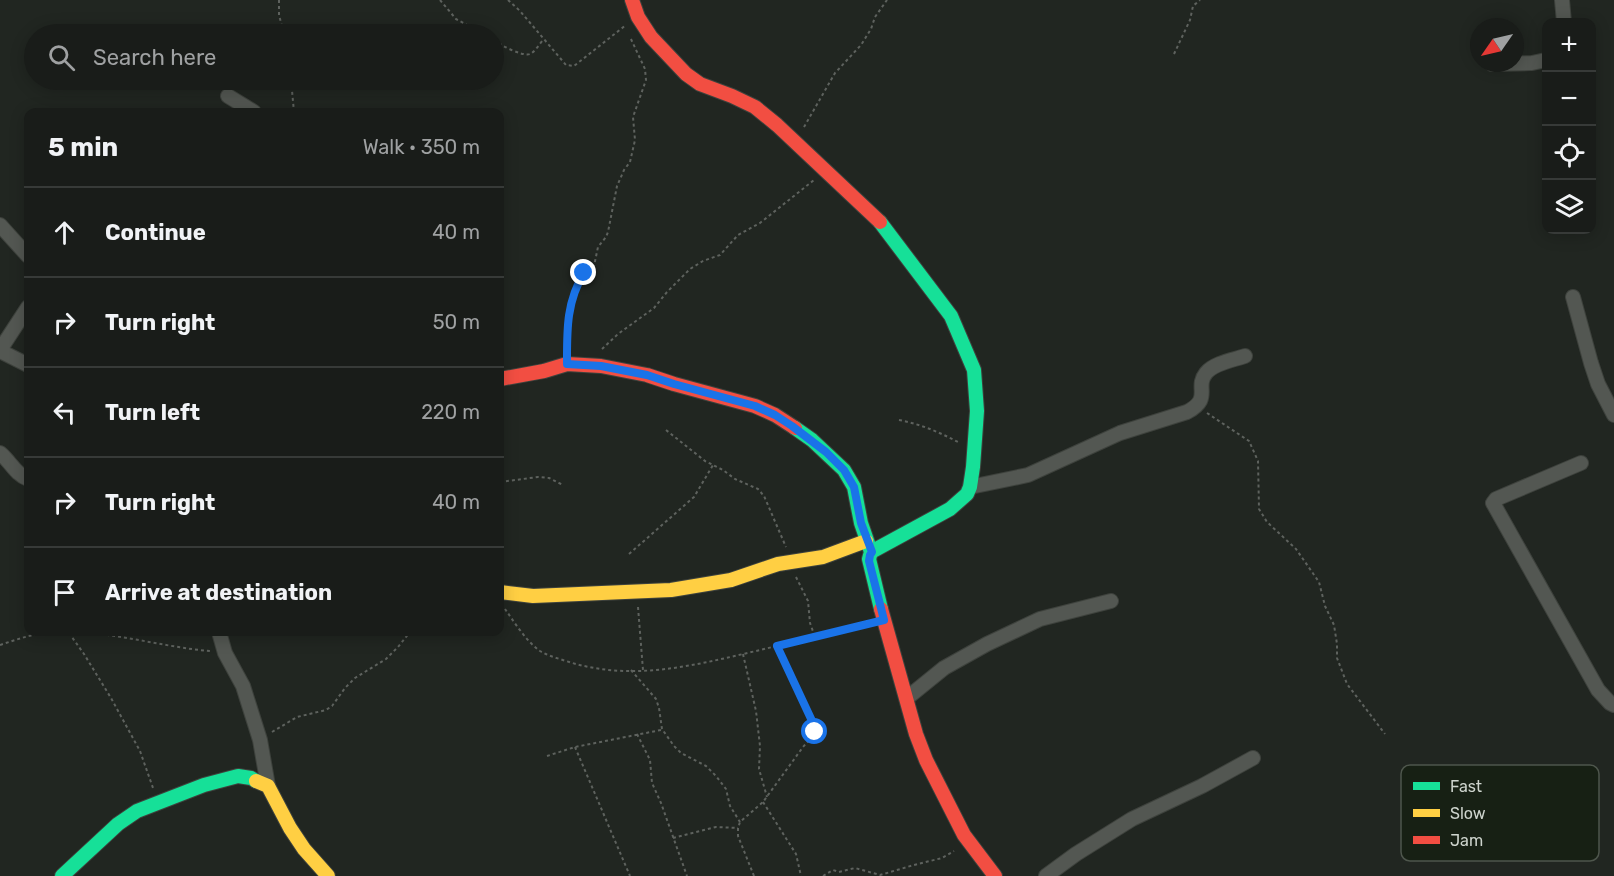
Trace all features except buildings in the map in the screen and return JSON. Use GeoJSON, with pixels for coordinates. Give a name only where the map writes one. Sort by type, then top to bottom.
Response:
{"type":"FeatureCollection","features":[{"type":"Feature","properties":{"kind":"street"},"geometry":{"type":"LineString","coordinates":[[504,592],[533,596],[671,590],[731,580],[778,564],[869,547],[950,509],[962,499],[970,487],[977,411],[974,370],[951,316],[884,226],[777,125],[754,107],[700,84],[687,74],[651,38],[632,0]]}},
{"type":"Feature","properties":{"kind":"street"},"geometry":{"type":"LineString","coordinates":[[1562,0],[1564,18]]}},
{"type":"Feature","properties":{"kind":"street"},"geometry":{"type":"LineString","coordinates":[[1524,63],[1542,61]]}},
{"type":"Feature","properties":{"kind":"street"},"geometry":{"type":"LineString","coordinates":[[228,96],[248,108]]}},
{"type":"Feature","properties":{"kind":"street"},"geometry":{"type":"LineString","coordinates":[[0,225],[24,252]]}},
{"type":"Feature","properties":{"kind":"street"},"geometry":{"type":"LineString","coordinates":[[1573,297],[1591,363],[1614,415]]}},
{"type":"Feature","properties":{"kind":"street"},"geometry":{"type":"LineString","coordinates":[[24,313],[0,351],[24,363]]}},
{"type":"Feature","properties":{"kind":"street"},"geometry":{"type":"LineString","coordinates":[[970,487],[1028,474],[1120,433],[1187,412],[1197,407],[1202,398],[1205,374],[1214,367],[1245,356]]}},
{"type":"Feature","properties":{"kind":"street"},"geometry":{"type":"LineString","coordinates":[[504,378],[567,364],[647,375],[755,406],[775,415],[826,452],[844,470],[854,487],[861,523],[869,547],[869,561],[916,734],[926,760],[969,840],[995,876]]}},
{"type":"Feature","properties":{"kind":"street"},"geometry":{"type":"LineString","coordinates":[[0,453],[24,478]]}},
{"type":"Feature","properties":{"kind":"street"},"geometry":{"type":"LineString","coordinates":[[1581,463],[1496,499],[1493,503],[1598,690],[1614,705]]}},
{"type":"Feature","properties":{"kind":"street"},"geometry":{"type":"LineString","coordinates":[[907,698],[944,668],[987,644],[1040,619],[1111,601]]}},
{"type":"Feature","properties":{"kind":"street"},"geometry":{"type":"LineString","coordinates":[[220,636],[225,653],[243,686],[260,740],[268,786],[290,828],[304,849],[328,876]]}},
{"type":"Feature","properties":{"kind":"street"},"geometry":{"type":"LineString","coordinates":[[1046,876],[1132,819],[1254,758]]}},
{"type":"Feature","properties":{"kind":"street"},"geometry":{"type":"LineString","coordinates":[[62,876],[118,824],[137,811],[204,785],[238,776],[251,778],[268,786]]}},
{"type":"Feature","properties":{"kind":"path"},"geometry":{"type":"LineString","coordinates":[[279,0],[281,24]]}},
{"type":"Feature","properties":{"kind":"path"},"geometry":{"type":"LineString","coordinates":[[440,0],[456,19],[465,24]]}},
{"type":"Feature","properties":{"kind":"path"},"geometry":{"type":"LineString","coordinates":[[508,0],[566,65],[574,66],[638,16]]}},
{"type":"Feature","properties":{"kind":"path"},"geometry":{"type":"LineString","coordinates":[[795,142],[835,73],[861,45],[875,17],[887,0]]}},
{"type":"Feature","properties":{"kind":"path"},"geometry":{"type":"LineString","coordinates":[[1174,54],[1190,20],[1193,6],[1200,0]]}},
{"type":"Feature","properties":{"kind":"path"},"geometry":{"type":"LineString","coordinates":[[567,364],[567,325],[575,286],[584,273],[594,266],[598,248],[606,237],[617,186],[630,162],[635,140],[633,117],[646,80],[645,69],[625,25]]}},
{"type":"Feature","properties":{"kind":"path"},"geometry":{"type":"LineString","coordinates":[[504,46],[531,54],[544,39]]}},
{"type":"Feature","properties":{"kind":"path"},"geometry":{"type":"LineString","coordinates":[[292,90],[294,108]]}},
{"type":"Feature","properties":{"kind":"path"},"geometry":{"type":"LineString","coordinates":[[587,365],[618,334],[654,308],[690,269],[720,255],[738,236],[760,223],[825,171]]}},
{"type":"Feature","properties":{"kind":"path"},"geometry":{"type":"LineString","coordinates":[[1197,407],[1249,441],[1258,461],[1259,508],[1267,522],[1296,549],[1319,582],[1325,606],[1334,625],[1337,658],[1347,684],[1384,734]]}},
{"type":"Feature","properties":{"kind":"path"},"geometry":{"type":"LineString","coordinates":[[899,420],[912,422],[939,432],[974,451]]}},
{"type":"Feature","properties":{"kind":"path"},"geometry":{"type":"LineString","coordinates":[[666,430],[705,461],[735,479],[758,489],[764,496],[793,562],[795,576],[808,601],[814,637]]}},
{"type":"Feature","properties":{"kind":"path"},"geometry":{"type":"LineString","coordinates":[[629,554],[694,497],[713,465]]}},
{"type":"Feature","properties":{"kind":"path"},"geometry":{"type":"LineString","coordinates":[[504,481],[538,477],[549,478],[563,485]]}},
{"type":"Feature","properties":{"kind":"path"},"geometry":{"type":"LineString","coordinates":[[643,670],[638,608],[644,591]]}},
{"type":"Feature","properties":{"kind":"path"},"geometry":{"type":"LineString","coordinates":[[504,607],[532,645],[545,654],[602,670],[672,669],[884,620]]}},
{"type":"Feature","properties":{"kind":"path"},"geometry":{"type":"LineString","coordinates":[[0,645],[24,636]]}},
{"type":"Feature","properties":{"kind":"path"},"geometry":{"type":"LineString","coordinates":[[71,636],[111,698],[140,751],[158,802]]}},
{"type":"Feature","properties":{"kind":"path"},"geometry":{"type":"LineString","coordinates":[[107,636],[181,649],[225,653]]}},
{"type":"Feature","properties":{"kind":"path"},"geometry":{"type":"LineString","coordinates":[[260,740],[297,717],[326,710],[332,706],[350,683],[386,659],[407,636]]}},
{"type":"Feature","properties":{"kind":"path"},"geometry":{"type":"LineString","coordinates":[[754,876],[738,836],[740,822],[767,797],[809,741],[815,728],[777,646]]}},
{"type":"Feature","properties":{"kind":"path"},"geometry":{"type":"LineString","coordinates":[[743,654],[756,711],[760,746],[759,768],[767,797]]}},
{"type":"Feature","properties":{"kind":"path"},"geometry":{"type":"LineString","coordinates":[[631,670],[656,699],[660,708],[662,729],[681,753],[706,766],[716,777],[726,789],[730,806],[740,822]]}},
{"type":"Feature","properties":{"kind":"path"},"geometry":{"type":"LineString","coordinates":[[547,756],[575,747],[662,729]]}},
{"type":"Feature","properties":{"kind":"path"},"geometry":{"type":"LineString","coordinates":[[637,734],[650,760],[652,783],[687,876]]}},
{"type":"Feature","properties":{"kind":"path"},"geometry":{"type":"LineString","coordinates":[[575,747],[630,876]]}},
{"type":"Feature","properties":{"kind":"path"},"geometry":{"type":"LineString","coordinates":[[763,802],[796,854],[801,876]]}},
{"type":"Feature","properties":{"kind":"path"},"geometry":{"type":"LineString","coordinates":[[673,838],[716,828],[738,828]]}},
{"type":"Feature","properties":{"kind":"path"},"geometry":{"type":"LineString","coordinates":[[823,876],[833,870],[839,872],[855,868],[880,876],[942,858],[959,849],[969,840]]}},
{"type":"Feature","properties":{"kind":"traffic: fast"},"geometry":{"type":"LineString","coordinates":[[880,222],[951,316],[974,370],[977,411],[973,467],[967,494],[950,509],[871,552],[869,559],[881,609]]}},
{"type":"Feature","properties":{"kind":"traffic: fast"},"geometry":{"type":"LineString","coordinates":[[795,428],[812,440],[844,470],[854,487],[861,523],[871,552]]}},
{"type":"Feature","properties":{"kind":"traffic: fast"},"geometry":{"type":"LineString","coordinates":[[62,876],[118,824],[137,811],[204,785],[238,776],[256,781]]}},
{"type":"Feature","properties":{"kind":"traffic: slow"},"geometry":{"type":"LineString","coordinates":[[504,592],[533,596],[671,590],[731,580],[778,564],[823,557],[866,541]]}},
{"type":"Feature","properties":{"kind":"traffic: slow"},"geometry":{"type":"LineString","coordinates":[[256,781],[268,786],[290,828],[304,849],[328,876]]}},
{"type":"Feature","properties":{"kind":"traffic: jam"},"geometry":{"type":"LineString","coordinates":[[632,0],[638,17],[651,37],[686,74],[700,84],[755,107],[880,222]]}},
{"type":"Feature","properties":{"kind":"traffic: jam"},"geometry":{"type":"LineString","coordinates":[[504,378],[567,364],[601,366],[647,375],[755,406],[795,428]]}},
{"type":"Feature","properties":{"kind":"traffic: jam"},"geometry":{"type":"LineString","coordinates":[[881,609],[916,734],[926,760],[964,835],[995,876]]}},
{"type":"Feature","properties":{"kind":"route"},"geometry":{"type":"LineString","coordinates":[[584,273],[575,286],[570,304],[567,325],[567,364],[601,366],[647,375],[755,406],[775,415],[812,440],[836,461],[854,487],[861,523],[872,552],[869,561],[884,620],[777,646],[813,723],[815,732]]}}]}
